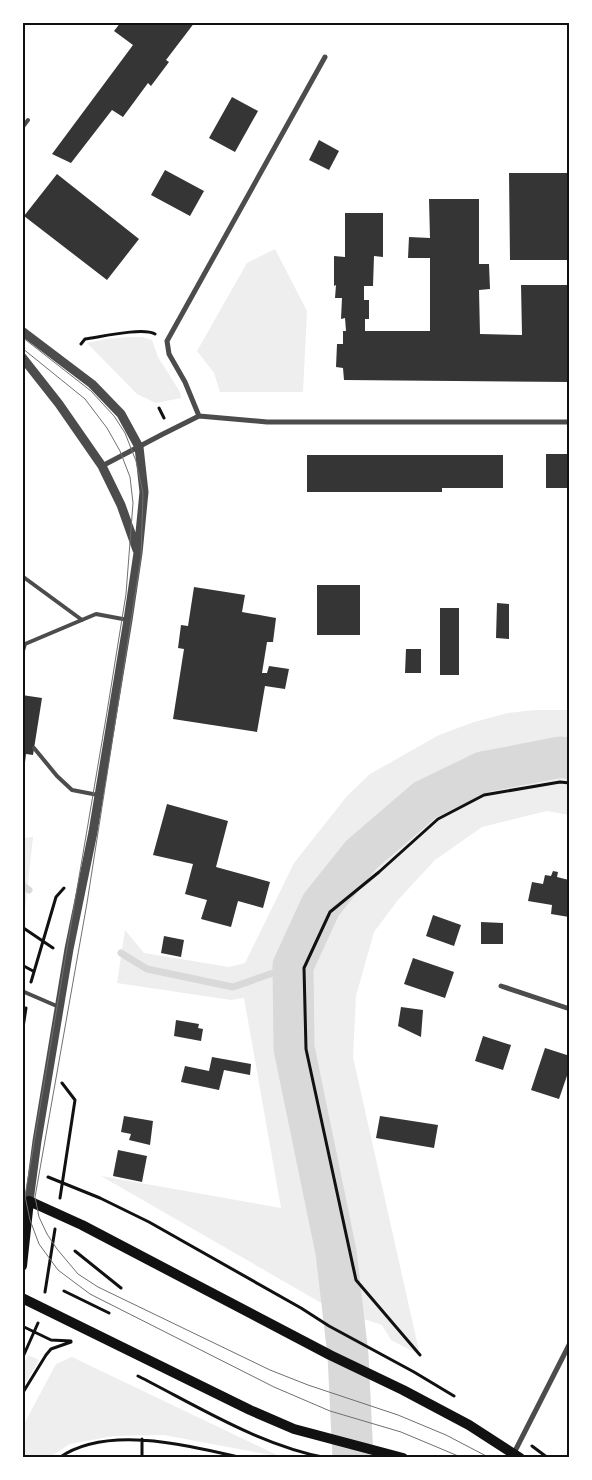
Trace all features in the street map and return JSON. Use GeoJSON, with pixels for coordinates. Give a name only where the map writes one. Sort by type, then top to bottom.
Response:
{"type":"FeatureCollection","features":[{"type":"Feature","properties":{"kind":"main road"},"geometry":{"type":"LineString","coordinates":[[22,1212],[29,1201]]}},
{"type":"Feature","properties":{"kind":"main road"},"geometry":{"type":"LineString","coordinates":[[29,1201],[82,1225],[330,1355],[403,1390],[469,1425],[517,1455]]}},
{"type":"Feature","properties":{"kind":"main road"},"geometry":{"type":"LineString","coordinates":[[22,1266],[29,1201]]}},
{"type":"Feature","properties":{"kind":"main road"},"geometry":{"type":"LineString","coordinates":[[22,1298],[250,1410],[294,1429],[403,1458]]}},
{"type":"Feature","properties":{"kind":"street"},"geometry":{"type":"LineString","coordinates":[[199,416],[185,382],[169,354],[167,340],[325,57]]}},
{"type":"Feature","properties":{"kind":"street"},"geometry":{"type":"LineString","coordinates":[[22,331],[92,384],[121,414],[139,447],[144,492],[128,620],[99,795],[59,1007],[29,1201]]}},
{"type":"Feature","properties":{"kind":"street"},"geometry":{"type":"LineString","coordinates":[[22,357],[60,404],[102,466],[122,505],[138,552]]}},
{"type":"Feature","properties":{"kind":"street"},"geometry":{"type":"LineString","coordinates":[[102,466],[199,416],[267,422],[570,422]]}},
{"type":"Feature","properties":{"kind":"street"},"geometry":{"type":"LineString","coordinates":[[501,986],[570,1009]]}},
{"type":"Feature","properties":{"kind":"street"},"geometry":{"type":"LineString","coordinates":[[517,1455],[570,1343]]}},
{"type":"Feature","properties":{"kind":"lane"},"geometry":{"type":"LineString","coordinates":[[22,128],[28,120]]}},
{"type":"Feature","properties":{"kind":"lane"},"geometry":{"type":"LineString","coordinates":[[22,576],[82,620]]}},
{"type":"Feature","properties":{"kind":"lane"},"geometry":{"type":"LineString","coordinates":[[22,654],[25,644],[96,614],[128,620]]}},
{"type":"Feature","properties":{"kind":"lane"},"geometry":{"type":"LineString","coordinates":[[34,748],[57,776],[72,790],[99,795]]}},
{"type":"Feature","properties":{"kind":"lane"},"geometry":{"type":"LineString","coordinates":[[22,991],[59,1007]]}},
{"type":"Feature","properties":{"kind":"path"},"geometry":{"type":"LineString","coordinates":[[81,344],[85,339],[127,333],[152,332],[167,340]]}},
{"type":"Feature","properties":{"kind":"path"},"geometry":{"type":"LineString","coordinates":[[420,1355],[356,1280],[306,1049],[304,968],[330,912],[379,872],[438,819],[484,795],[560,782],[570,783]]}},
{"type":"Feature","properties":{"kind":"path"},"geometry":{"type":"LineString","coordinates":[[22,1034],[33,971],[56,897],[68,882]]}},
{"type":"Feature","properties":{"kind":"path"},"geometry":{"type":"LineString","coordinates":[[22,927],[36,936]]}},
{"type":"Feature","properties":{"kind":"path"},"geometry":{"type":"LineString","coordinates":[[22,965],[33,971]]}},
{"type":"Feature","properties":{"kind":"path"},"geometry":{"type":"LineString","coordinates":[[22,1359],[35,1332],[43,1307],[76,1100],[49,1067]]}},
{"type":"Feature","properties":{"kind":"path"},"geometry":{"type":"LineString","coordinates":[[33,1172],[100,1198],[149,1222],[372,1349]]}},
{"type":"Feature","properties":{"kind":"path"},"geometry":{"type":"LineString","coordinates":[[75,1251],[121,1288]]}},
{"type":"Feature","properties":{"kind":"path"},"geometry":{"type":"LineString","coordinates":[[64,1291],[109,1313]]}},
{"type":"Feature","properties":{"kind":"path"},"geometry":{"type":"LineString","coordinates":[[22,1326],[51,1340],[74,1341],[51,1349],[22,1394]]}},
{"type":"Feature","properties":{"kind":"path"},"geometry":{"type":"LineString","coordinates":[[59,1458],[67,1452],[89,1444],[142,1439],[243,1458]]}},
{"type":"Feature","properties":{"kind":"path"},"geometry":{"type":"LineString","coordinates":[[142,1439],[142,1458]]}},
{"type":"Feature","properties":{"kind":"path"},"geometry":{"type":"LineString","coordinates":[[320,1456],[327,1458]]}},
{"type":"Feature","properties":{"kind":"shaded area"},"geometry":{"type":"Polygon","coordinates":[[[275,249],[307,311],[303,392],[220,392],[214,373],[197,351],[247,263],[275,249]]]}},
{"type":"Feature","properties":{"kind":"shaded area"},"geometry":{"type":"Polygon","coordinates":[[[142,337],[152,340],[158,357],[180,392],[181,398],[156,403],[137,394],[87,343],[142,337]]]}},
{"type":"Feature","properties":{"kind":"shaded area"},"geometry":{"type":"Polygon","coordinates":[[[535,710],[569,710],[569,815],[547,811],[482,827],[435,860],[398,900],[374,932],[356,996],[353,1057],[420,1355],[391,1340],[382,1325],[330,1308],[101,1176],[281,1208],[244,998],[231,1000],[117,983],[125,930],[144,953],[229,967],[245,963],[294,863],[347,796],[370,774],[439,735],[474,722],[508,713],[535,710]]]}},
{"type":"Feature","properties":{"kind":"shaded area"},"geometry":{"type":"Polygon","coordinates":[[[33,837],[23,930],[23,838],[33,837]]]}},
{"type":"Feature","properties":{"kind":"shaded area"},"geometry":{"type":"Polygon","coordinates":[[[28,1355],[39,1360],[23,1388],[23,1366],[28,1355]]]}},
{"type":"Feature","properties":{"kind":"shaded area"},"geometry":{"type":"Polygon","coordinates":[[[72,1357],[281,1457],[164,1435],[113,1436],[70,1444],[50,1457],[23,1457],[23,1426],[56,1364],[72,1357]]]}},
{"type":"Feature","properties":{"kind":"building"},"geometry":{"type":"Polygon","coordinates":[[[121,22],[195,22],[166,60],[169,62],[151,86],[148,83],[123,117],[112,110],[71,163],[52,154],[133,45],[114,31],[121,22]]]}},
{"type":"Feature","properties":{"kind":"building"},"geometry":{"type":"Polygon","coordinates":[[[232,97],[258,111],[235,152],[209,138],[232,97]]]}},
{"type":"Feature","properties":{"kind":"building"},"geometry":{"type":"Polygon","coordinates":[[[319,140],[339,151],[329,170],[309,160],[319,140]]]}},
{"type":"Feature","properties":{"kind":"building"},"geometry":{"type":"Polygon","coordinates":[[[165,170],[204,191],[190,216],[151,195],[165,170]]]}},
{"type":"Feature","properties":{"kind":"building"},"geometry":{"type":"Polygon","coordinates":[[[509,173],[570,173],[570,260],[510,260],[509,173]]]}},
{"type":"Feature","properties":{"kind":"building"},"geometry":{"type":"Polygon","coordinates":[[[57,174],[139,239],[107,280],[24,216],[57,174]]]}},
{"type":"Feature","properties":{"kind":"building"},"geometry":{"type":"Polygon","coordinates":[[[429,199],[479,199],[479,264],[489,264],[490,289],[479,290],[480,334],[522,335],[521,285],[570,285],[570,382],[344,380],[343,368],[336,367],[337,344],[343,344],[343,331],[346,331],[345,318],[341,319],[342,298],[335,298],[334,256],[345,257],[345,213],[383,213],[383,257],[374,256],[373,286],[364,286],[364,300],[369,300],[369,319],[365,319],[365,331],[430,331],[430,258],[408,258],[409,237],[430,238],[429,199]]]}},
{"type":"Feature","properties":{"kind":"building"},"geometry":{"type":"Polygon","coordinates":[[[546,454],[570,454],[570,488],[546,488],[546,454]]]}},
{"type":"Feature","properties":{"kind":"building"},"geometry":{"type":"Polygon","coordinates":[[[307,455],[503,455],[503,488],[442,488],[442,492],[307,492],[307,455]]]}},
{"type":"Feature","properties":{"kind":"building"},"geometry":{"type":"Polygon","coordinates":[[[317,585],[360,585],[360,635],[317,635],[317,585]]]}},
{"type":"Feature","properties":{"kind":"building"},"geometry":{"type":"Polygon","coordinates":[[[194,587],[245,595],[242,612],[276,618],[273,642],[267,642],[262,673],[267,673],[269,666],[289,669],[285,689],[265,686],[257,732],[173,719],[184,649],[178,648],[181,625],[188,626],[194,587]]]}},
{"type":"Feature","properties":{"kind":"building"},"geometry":{"type":"Polygon","coordinates":[[[497,603],[509,604],[509,639],[496,638],[497,603]]]}},
{"type":"Feature","properties":{"kind":"building"},"geometry":{"type":"Polygon","coordinates":[[[440,608],[459,608],[459,675],[440,675],[440,608]]]}},
{"type":"Feature","properties":{"kind":"building"},"geometry":{"type":"Polygon","coordinates":[[[406,649],[421,649],[421,673],[405,673],[406,649]]]}},
{"type":"Feature","properties":{"kind":"building"},"geometry":{"type":"Polygon","coordinates":[[[22,695],[42,698],[33,755],[26,754],[24,771],[22,695]]]}},
{"type":"Feature","properties":{"kind":"building"},"geometry":{"type":"Polygon","coordinates":[[[167,804],[228,821],[216,867],[270,882],[263,908],[238,901],[231,927],[201,919],[207,900],[185,894],[193,864],[153,855],[167,804]]]}},
{"type":"Feature","properties":{"kind":"building"},"geometry":{"type":"Polygon","coordinates":[[[553,871],[558,872],[557,877],[569,880],[567,888],[570,889],[569,917],[551,914],[552,905],[528,901],[532,882],[543,884],[545,875],[551,876],[553,871]]]}},
{"type":"Feature","properties":{"kind":"building"},"geometry":{"type":"Polygon","coordinates":[[[433,915],[461,925],[454,946],[426,936],[433,915]]]}},
{"type":"Feature","properties":{"kind":"building"},"geometry":{"type":"Polygon","coordinates":[[[481,922],[503,923],[503,944],[481,944],[481,922]]]}},
{"type":"Feature","properties":{"kind":"building"},"geometry":{"type":"Polygon","coordinates":[[[164,936],[184,940],[181,957],[161,953],[164,936]]]}},
{"type":"Feature","properties":{"kind":"building"},"geometry":{"type":"Polygon","coordinates":[[[413,958],[454,972],[445,998],[404,984],[413,958]]]}},
{"type":"Feature","properties":{"kind":"building"},"geometry":{"type":"Polygon","coordinates":[[[401,1007],[423,1010],[421,1037],[398,1026],[401,1007]]]}},
{"type":"Feature","properties":{"kind":"building"},"geometry":{"type":"Polygon","coordinates":[[[176,1020],[199,1024],[198,1028],[203,1029],[201,1041],[174,1036],[176,1020]]]}},
{"type":"Feature","properties":{"kind":"building"},"geometry":{"type":"Polygon","coordinates":[[[483,1036],[511,1045],[503,1070],[475,1061],[483,1036]]]}},
{"type":"Feature","properties":{"kind":"building"},"geometry":{"type":"Polygon","coordinates":[[[545,1048],[570,1056],[570,1067],[559,1099],[531,1090],[545,1048]]]}},
{"type":"Feature","properties":{"kind":"building"},"geometry":{"type":"Polygon","coordinates":[[[212,1057],[251,1064],[250,1075],[224,1070],[219,1090],[181,1082],[185,1066],[209,1071],[212,1057]]]}},
{"type":"Feature","properties":{"kind":"building"},"geometry":{"type":"Polygon","coordinates":[[[124,1116],[153,1121],[150,1145],[129,1140],[131,1134],[121,1132],[124,1116]]]}},
{"type":"Feature","properties":{"kind":"building"},"geometry":{"type":"Polygon","coordinates":[[[380,1116],[438,1125],[434,1148],[376,1138],[380,1116]]]}},
{"type":"Feature","properties":{"kind":"building"},"geometry":{"type":"Polygon","coordinates":[[[118,1150],[147,1156],[142,1182],[113,1176],[118,1150]]]}},
{"type":"Feature","properties":{"kind":"waterway"},"geometry":{"type":"LineString","coordinates":[[353,1458],[348,1355],[336,1252],[294,1048],[293,966],[321,905],[361,855],[425,800],[483,772],[561,757],[570,759]]}},
{"type":"Feature","properties":{"kind":"waterway"},"geometry":{"type":"LineString","coordinates":[[22,885],[29,890]]}},
{"type":"Feature","properties":{"kind":"waterway"},"geometry":{"type":"LineString","coordinates":[[121,953],[147,969],[233,987],[293,966]]}},
{"type":"Feature","properties":{"kind":"tram line"},"geometry":{"type":"LineString","coordinates":[[22,337],[91,391],[114,416],[125,433],[136,461],[143,493],[141,557],[87,903],[35,1197],[39,1217],[57,1249],[78,1274],[98,1287],[270,1370],[308,1385],[398,1415],[446,1435],[490,1458]]}},
{"type":"Feature","properties":{"kind":"tram line"},"geometry":{"type":"LineString","coordinates":[[22,348],[85,399],[107,428],[120,451],[130,477],[133,503],[126,594],[25,1196],[30,1220],[39,1244],[58,1270],[90,1294],[274,1387],[330,1411],[401,1432],[463,1458]]}}]}
